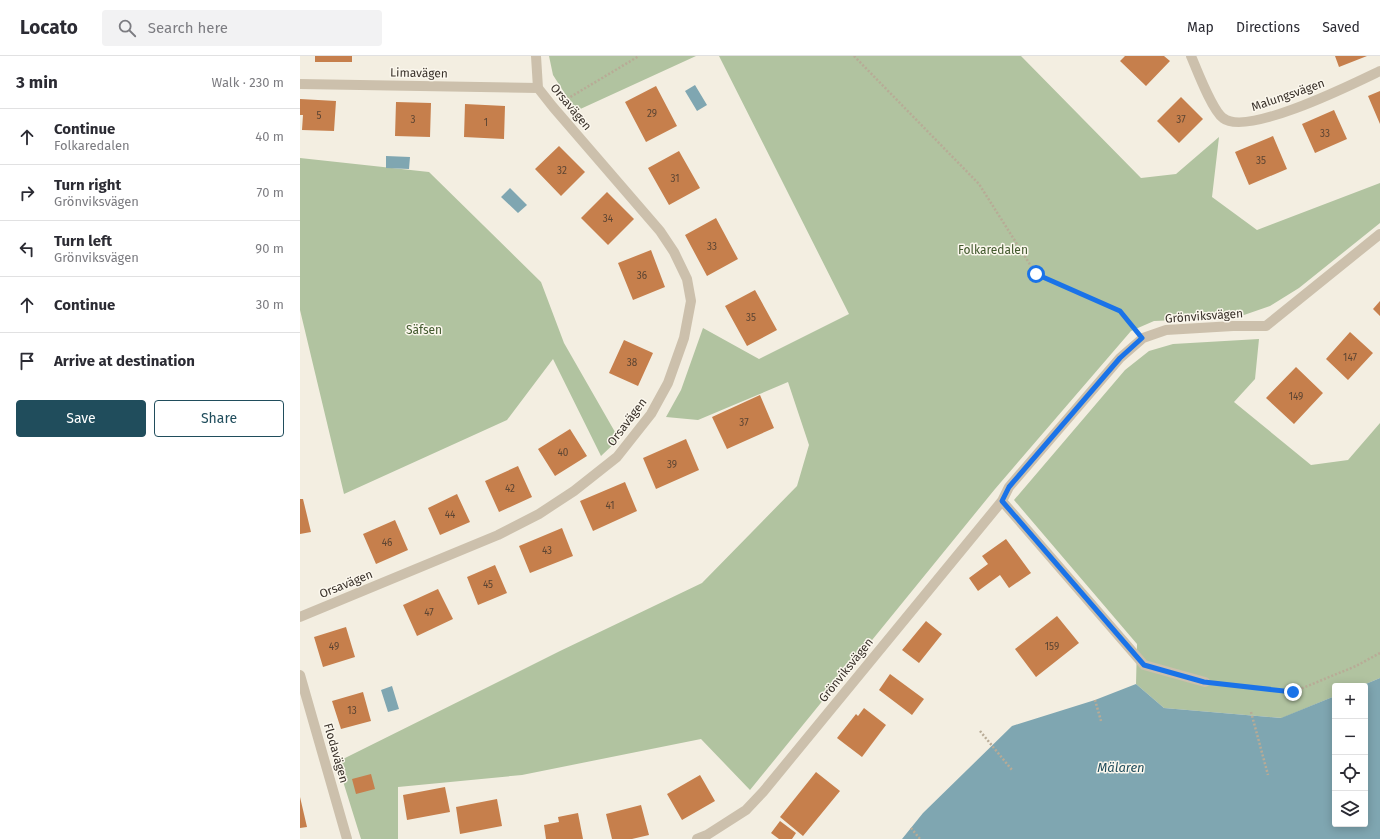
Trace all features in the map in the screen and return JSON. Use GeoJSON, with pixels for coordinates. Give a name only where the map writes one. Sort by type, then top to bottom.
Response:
{"type":"FeatureCollection","features":[{"type":"Feature","properties":{"kind":"street","name":"Orsavägen"},"geometry":{"type":"LineString","coordinates":[[300,617],[498,535],[539,514],[574,491],[617,457],[651,414],[668,383],[684,338],[691,301],[687,278],[674,252],[660,231],[538,88],[536,56]]}},
{"type":"Feature","properties":{"kind":"street","name":"Malungsvägen"},"geometry":{"type":"LineString","coordinates":[[1191,56],[1200,79],[1215,108],[1222,118],[1232,123],[1253,122],[1320,100],[1380,71]]}},
{"type":"Feature","properties":{"kind":"street","name":"Limavägen"},"geometry":{"type":"LineString","coordinates":[[300,84],[538,88]]}},
{"type":"Feature","properties":{"kind":"street","name":"Grönviksvägen"},"geometry":{"type":"LineString","coordinates":[[697,839],[707,835],[746,810],[763,792],[1002,501],[1009,487],[1120,358],[1142,338],[1166,330],[1233,326],[1266,326],[1380,234]]}},
{"type":"Feature","properties":{"kind":"street"},"geometry":{"type":"LineString","coordinates":[[1002,501],[1144,665],[1204,682]]}},
{"type":"Feature","properties":{"kind":"street","name":"Flodavägen"},"geometry":{"type":"LineString","coordinates":[[300,675],[347,839]]}},
{"type":"Feature","properties":{"kind":"path"},"geometry":{"type":"LineString","coordinates":[[553,107],[639,56]]}},
{"type":"Feature","properties":{"kind":"path"},"geometry":{"type":"LineString","coordinates":[[854,56],[980,184],[1036,274],[1120,311],[1142,338]]}},
{"type":"Feature","properties":{"kind":"path"},"geometry":{"type":"LineString","coordinates":[[1204,682],[1293,692],[1356,666],[1380,653]]}},
{"type":"Feature","properties":{"kind":"path"},"geometry":{"type":"LineString","coordinates":[[1095,700],[1101,721]]}},
{"type":"Feature","properties":{"kind":"path"},"geometry":{"type":"LineString","coordinates":[[1251,712],[1268,775]]}},
{"type":"Feature","properties":{"kind":"path"},"geometry":{"type":"LineString","coordinates":[[980,731],[1012,770]]}},
{"type":"Feature","properties":{"kind":"path"},"geometry":{"type":"LineString","coordinates":[[911,828],[920,839]]}},
{"type":"Feature","properties":{"kind":"green space"},"geometry":{"type":"Polygon","coordinates":[[[549,56],[696,56],[576,111],[553,75],[549,56]]]}},
{"type":"Feature","properties":{"kind":"green space","name":"Folkaredalen"},"geometry":{"type":"Polygon","coordinates":[[[719,56],[1021,56],[1141,178],[1176,174],[1219,137],[1212,197],[1257,230],[1380,183],[1380,223],[1299,288],[1270,306],[1244,315],[1228,318],[1154,321],[1131,331],[995,489],[750,790],[701,739],[522,775],[398,787],[398,839],[361,839],[337,762],[560,651],[702,583],[797,486],[809,445],[788,382],[698,420],[666,417],[681,390],[703,328],[759,359],[849,314],[719,56]]]}},
{"type":"Feature","properties":{"kind":"green space","name":"Säfsen"},"geometry":{"type":"Polygon","coordinates":[[[300,158],[429,172],[541,282],[564,343],[619,439],[601,456],[553,359],[507,420],[344,494],[300,310],[300,158]]]}},
{"type":"Feature","properties":{"kind":"green space"},"geometry":{"type":"Polygon","coordinates":[[[1259,339],[1255,379],[1234,402],[1311,465],[1348,460],[1380,423],[1380,678],[1368,683],[1332,683],[1332,697],[1282,718],[1164,708],[1136,684],[1137,644],[1014,500],[1125,370],[1149,351],[1173,344],[1259,339]]]}},
{"type":"Feature","properties":{"kind":"water"},"geometry":{"type":"Polygon","coordinates":[[[695,85],[707,105],[697,111],[685,91],[695,85]]]}},
{"type":"Feature","properties":{"kind":"water"},"geometry":{"type":"Polygon","coordinates":[[[386,156],[410,157],[409,169],[386,168],[386,156]]]}},
{"type":"Feature","properties":{"kind":"water"},"geometry":{"type":"Polygon","coordinates":[[[510,188],[527,205],[518,213],[501,197],[510,188]]]}},
{"type":"Feature","properties":{"kind":"water","name":"Mälaren"},"geometry":{"type":"Polygon","coordinates":[[[1380,678],[1380,839],[902,839],[923,813],[1012,726],[1095,700],[1136,684],[1164,708],[1281,718],[1332,697],[1332,827],[1368,827],[1368,683],[1380,678]]]}},
{"type":"Feature","properties":{"kind":"water"},"geometry":{"type":"Polygon","coordinates":[[[392,686],[399,709],[388,712],[381,690],[392,686]]]}},
{"type":"Feature","properties":{"kind":"building"},"geometry":{"type":"Polygon","coordinates":[[[315,56],[352,56],[352,62],[315,62],[315,56]]]}},
{"type":"Feature","properties":{"kind":"building"},"geometry":{"type":"Polygon","coordinates":[[[1125,56],[1164,56],[1170,61],[1146,86],[1120,61],[1125,56]]]}},
{"type":"Feature","properties":{"kind":"building"},"geometry":{"type":"Polygon","coordinates":[[[1335,56],[1367,56],[1339,67],[1335,56]]]}},
{"type":"Feature","properties":{"kind":"building"},"geometry":{"type":"Polygon","coordinates":[[[656,86],[677,126],[646,142],[625,102],[656,86]]]}},
{"type":"Feature","properties":{"kind":"building"},"geometry":{"type":"Polygon","coordinates":[[[1380,91],[1380,124],[1368,96],[1380,91]]]}},
{"type":"Feature","properties":{"kind":"building"},"geometry":{"type":"Polygon","coordinates":[[[1181,97],[1203,119],[1179,143],[1157,121],[1181,97]]]}},
{"type":"Feature","properties":{"kind":"building"},"geometry":{"type":"Polygon","coordinates":[[[300,99],[336,101],[334,131],[302,130],[303,115],[300,115],[300,99]]]}},
{"type":"Feature","properties":{"kind":"building"},"geometry":{"type":"Polygon","coordinates":[[[396,102],[431,103],[430,137],[395,136],[396,102]]]}},
{"type":"Feature","properties":{"kind":"building"},"geometry":{"type":"Polygon","coordinates":[[[465,104],[505,106],[504,139],[464,137],[465,104]]]}},
{"type":"Feature","properties":{"kind":"building"},"geometry":{"type":"Polygon","coordinates":[[[1334,110],[1347,139],[1315,153],[1302,124],[1334,110]]]}},
{"type":"Feature","properties":{"kind":"building"},"geometry":{"type":"Polygon","coordinates":[[[1273,136],[1287,169],[1249,185],[1235,152],[1273,136]]]}},
{"type":"Feature","properties":{"kind":"building"},"geometry":{"type":"Polygon","coordinates":[[[559,146],[585,172],[561,196],[535,169],[559,146]]]}},
{"type":"Feature","properties":{"kind":"building"},"geometry":{"type":"Polygon","coordinates":[[[679,151],[700,188],[669,205],[648,168],[679,151]]]}},
{"type":"Feature","properties":{"kind":"building"},"geometry":{"type":"Polygon","coordinates":[[[607,192],[634,219],[608,245],[581,218],[607,192]]]}},
{"type":"Feature","properties":{"kind":"building"},"geometry":{"type":"Polygon","coordinates":[[[716,218],[738,259],[707,276],[685,235],[716,218]]]}},
{"type":"Feature","properties":{"kind":"building"},"geometry":{"type":"Polygon","coordinates":[[[651,250],[665,287],[633,300],[618,263],[651,250]]]}},
{"type":"Feature","properties":{"kind":"building"},"geometry":{"type":"Polygon","coordinates":[[[755,290],[777,330],[747,346],[725,306],[755,290]]]}},
{"type":"Feature","properties":{"kind":"building"},"geometry":{"type":"Polygon","coordinates":[[[1380,301],[1380,316],[1373,309],[1380,301]]]}},
{"type":"Feature","properties":{"kind":"building"},"geometry":{"type":"Polygon","coordinates":[[[1350,332],[1373,353],[1348,380],[1326,359],[1350,332]]]}},
{"type":"Feature","properties":{"kind":"building"},"geometry":{"type":"Polygon","coordinates":[[[624,340],[653,353],[638,386],[609,373],[624,340]]]}},
{"type":"Feature","properties":{"kind":"building"},"geometry":{"type":"Polygon","coordinates":[[[1296,367],[1323,393],[1294,424],[1266,398],[1296,367]]]}},
{"type":"Feature","properties":{"kind":"building"},"geometry":{"type":"Polygon","coordinates":[[[760,395],[774,428],[727,449],[712,417],[760,395]]]}},
{"type":"Feature","properties":{"kind":"building"},"geometry":{"type":"Polygon","coordinates":[[[570,429],[587,456],[555,476],[538,449],[570,429]]]}},
{"type":"Feature","properties":{"kind":"building"},"geometry":{"type":"Polygon","coordinates":[[[686,439],[699,470],[656,489],[643,458],[686,439]]]}},
{"type":"Feature","properties":{"kind":"building"},"geometry":{"type":"Polygon","coordinates":[[[518,466],[532,497],[499,512],[485,481],[518,466]]]}},
{"type":"Feature","properties":{"kind":"building"},"geometry":{"type":"Polygon","coordinates":[[[625,482],[637,511],[593,531],[580,501],[625,482]]]}},
{"type":"Feature","properties":{"kind":"building"},"geometry":{"type":"Polygon","coordinates":[[[457,494],[470,522],[440,535],[428,508],[457,494]]]}},
{"type":"Feature","properties":{"kind":"building"},"geometry":{"type":"Polygon","coordinates":[[[300,499],[303,499],[311,532],[300,534],[300,499]]]}},
{"type":"Feature","properties":{"kind":"building"},"geometry":{"type":"Polygon","coordinates":[[[395,520],[408,550],[376,564],[363,534],[395,520]]]}},
{"type":"Feature","properties":{"kind":"building"},"geometry":{"type":"Polygon","coordinates":[[[562,528],[573,556],[530,573],[519,546],[562,528]]]}},
{"type":"Feature","properties":{"kind":"building"},"geometry":{"type":"Polygon","coordinates":[[[1006,539],[1031,573],[1009,588],[1000,575],[978,591],[969,578],[988,564],[982,556],[1006,539]]]}},
{"type":"Feature","properties":{"kind":"building"},"geometry":{"type":"Polygon","coordinates":[[[495,565],[507,593],[478,605],[467,577],[495,565]]]}},
{"type":"Feature","properties":{"kind":"building"},"geometry":{"type":"Polygon","coordinates":[[[438,589],[453,619],[417,636],[403,605],[438,589]]]}},
{"type":"Feature","properties":{"kind":"building"},"geometry":{"type":"Polygon","coordinates":[[[1057,616],[1079,643],[1036,677],[1015,649],[1057,616]]]}},
{"type":"Feature","properties":{"kind":"building"},"geometry":{"type":"Polygon","coordinates":[[[926,621],[942,634],[919,663],[902,650],[926,621]]]}},
{"type":"Feature","properties":{"kind":"building"},"geometry":{"type":"Polygon","coordinates":[[[346,627],[355,657],[323,667],[314,637],[346,627]]]}},
{"type":"Feature","properties":{"kind":"building"},"geometry":{"type":"Polygon","coordinates":[[[890,674],[924,699],[912,715],[879,690],[890,674]]]}},
{"type":"Feature","properties":{"kind":"building"},"geometry":{"type":"Polygon","coordinates":[[[363,692],[371,721],[341,729],[332,701],[363,692]]]}},
{"type":"Feature","properties":{"kind":"building"},"geometry":{"type":"Polygon","coordinates":[[[864,708],[886,725],[862,757],[837,738],[856,714],[858,716],[864,708]]]}},
{"type":"Feature","properties":{"kind":"building"},"geometry":{"type":"Polygon","coordinates":[[[816,772],[840,791],[803,836],[780,817],[816,772]]]}},
{"type":"Feature","properties":{"kind":"building"},"geometry":{"type":"Polygon","coordinates":[[[371,774],[375,789],[356,794],[352,779],[371,774]]]}},
{"type":"Feature","properties":{"kind":"building"},"geometry":{"type":"Polygon","coordinates":[[[700,775],[715,801],[682,820],[667,794],[700,775]]]}},
{"type":"Feature","properties":{"kind":"building"},"geometry":{"type":"Polygon","coordinates":[[[445,787],[450,812],[407,820],[403,795],[445,787]]]}},
{"type":"Feature","properties":{"kind":"building"},"geometry":{"type":"Polygon","coordinates":[[[300,797],[307,827],[300,828],[300,797]]]}},
{"type":"Feature","properties":{"kind":"building"},"geometry":{"type":"Polygon","coordinates":[[[497,799],[502,826],[460,834],[456,807],[497,799]]]}},
{"type":"Feature","properties":{"kind":"building"},"geometry":{"type":"Polygon","coordinates":[[[641,805],[649,835],[632,839],[612,839],[606,814],[641,805]]]}},
{"type":"Feature","properties":{"kind":"building"},"geometry":{"type":"Polygon","coordinates":[[[578,813],[583,839],[546,839],[544,825],[559,822],[558,817],[578,813]]]}},
{"type":"Feature","properties":{"kind":"building"},"geometry":{"type":"Polygon","coordinates":[[[780,821],[796,833],[792,839],[779,839],[771,833],[780,821]]]}},
{"type":"Feature","properties":{"kind":"route"},"geometry":{"type":"LineString","coordinates":[[1036,274],[1120,311],[1142,338],[1120,358],[1009,487],[1002,501],[1144,665],[1204,682],[1293,692]]}}]}
